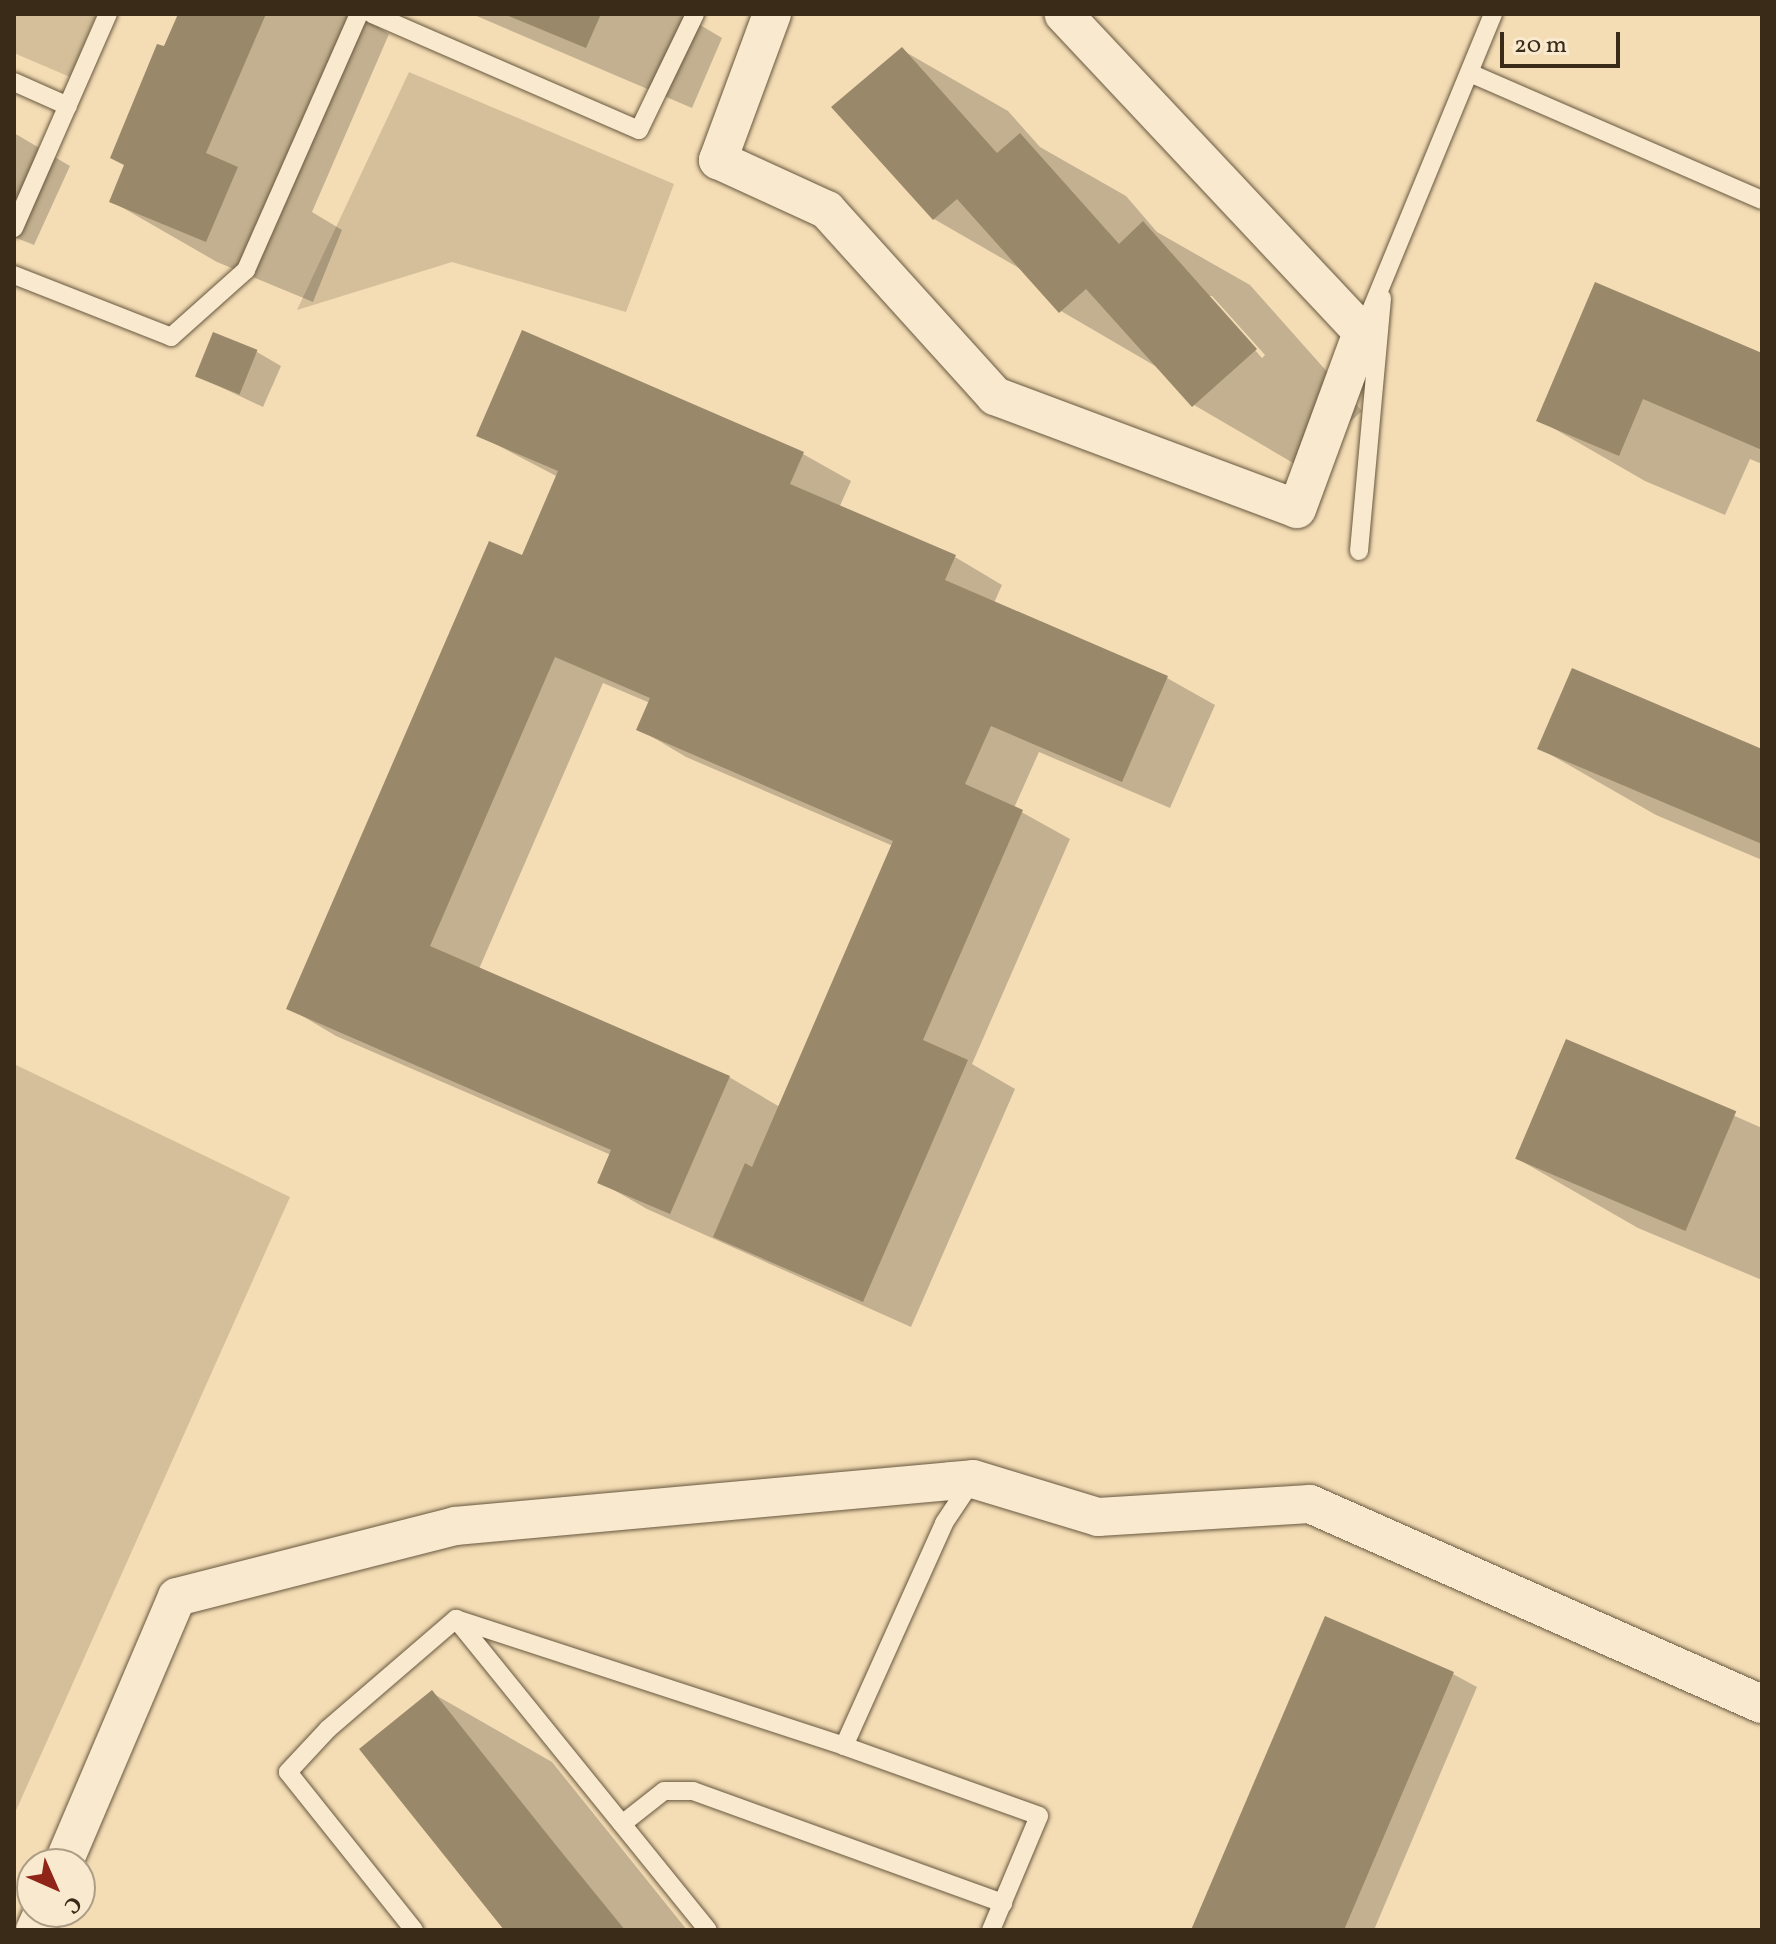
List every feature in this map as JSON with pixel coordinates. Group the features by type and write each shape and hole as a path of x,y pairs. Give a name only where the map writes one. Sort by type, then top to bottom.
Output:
{"street":[{"path":"772,14 718,160 827,210 995,396 1297,509 1362,332 1063,14"},
{"path":"70,1848 177,1597 455,1526 973,1479 1098,1517 1310,1504 1762,1704"}],"lane":[{"path":"14,228 108,14"},
{"path":"14,275 171,337 246,270 359,14"},
{"path":"372,14 639,130 695,14"},
{"path":"1362,332 1493,14"},
{"path":"1470,73 1762,200"},
{"path":"14,82 68,106"},
{"path":"1359,551 1385,274"},
{"path":"844,1746 944,1523 973,1479"},
{"path":"456,1619 844,1746 1039,1816 991,1930"},
{"path":"456,1619 708,1930"},
{"path":"414,1930 288,1772 328,1729 456,1619"},
{"path":"622,1824 664,1791 693,1791 1003,1903"}],"shaded area":[{"path":"14,14 97,14 70,77 14,53"},
{"path":"409,72 674,184 626,312 452,262 297,310"},
{"path":"14,1064 290,1197 14,1815"}],"building":[{"path":"178,14 266,14 206,153 238,167 206,242 109,202 124,165 110,158 157,44 164,46"},
{"path":"504,14 601,14 586,48"},
{"path":"902,47 997,153 1020,133 1119,244 1143,221 1257,349 1192,407 1086,289 1059,313 957,199 933,220 831,107"},
{"path":"1595,282 1762,353 1762,450 1643,399 1619,456 1536,421"},
{"path":"522,330 804,452 790,484 956,555 945,580 1168,676 1122,782 991,726 965,784 1023,810 923,1040 968,1060 863,1302 713,1237 745,1163 752,1167 893,841 636,730 650,698 555,657 430,946 730,1076 670,1214 597,1183 611,1150 286,1009 489,541 522,555 558,471 476,436"},
{"path":"213,332 258,350 240,394 195,377"},
{"path":"1572,668 1762,749 1762,844 1537,749"},
{"path":"1566,1039 1736,1111 1685,1231 1515,1159"},
{"path":"1325,1616 1454,1672 1344,1930 1191,1930"},
{"path":"432,1690 625,1930 504,1930 359,1749"}]}
